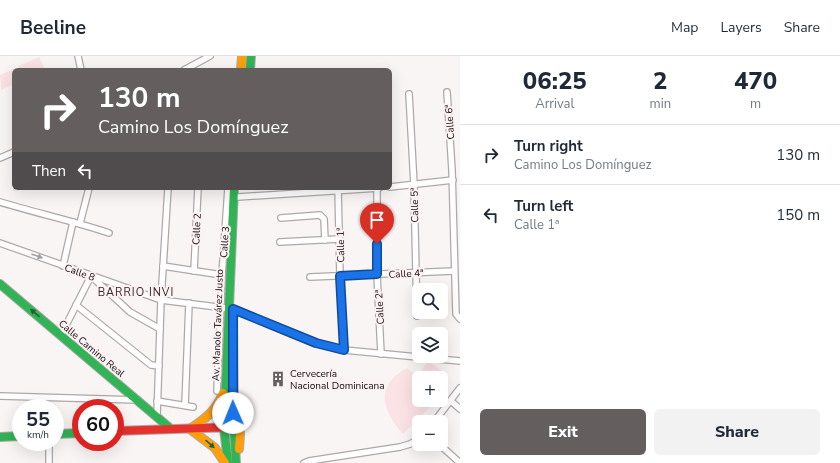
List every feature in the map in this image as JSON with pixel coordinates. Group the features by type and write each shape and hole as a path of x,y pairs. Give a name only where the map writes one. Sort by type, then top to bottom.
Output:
{"main road":[{"path":"241,68 242,56"},
{"path":"250,68 251,56"},
{"name":"Av. Manolo Tavárez Justo","path":"233,463 224,428 224,384 234,190"},
{"name":"Av. Manolo Tavárez Justo","path":"233,463 234,428 228,308 239,190"},
{"name":"Calle Camino Real","path":"0,284 171,429"},
{"path":"190,429 213,412 220,402 224,384"},
{"path":"233,399 240,434 239,450 233,463"},
{"path":"124,431 234,428"},
{"path":"190,429 209,442 218,451 225,463"},
{"path":"0,437 12,436"}],"street":[{"path":"78,56 80,68"},
{"path":"188,68 210,56"},
{"name":"Calle 6ª","path":"447,92 453,180 456,314 460,319"},
{"name":"Calle 5ª","path":"409,94 414,185 416,283"},
{"path":"0,158 12,153"},
{"path":"392,187 453,180"},
{"path":"80,224 88,190"},
{"path":"157,416 161,300 168,190"},
{"name":"Calle 2","path":"194,271 198,190"},
{"name":"Calle 3","path":"217,392 228,308 222,276 228,190"},
{"path":"238,197 305,191 338,190"},
{"name":"Calle 1ª","path":"338,190 340,276 344,350"},
{"name":"Calle 2ª","path":"377,190 377,274 381,354"},
{"path":"0,202 109,233"},
{"path":"281,218 322,216 325,240"},
{"path":"63,266 73,222"},
{"path":"280,242 340,239"},
{"name":"Calle 8","path":"0,243 161,300 228,308 316,343 344,350 460,362"},
{"path":"163,266 222,276"},
{"name":"Calle 4ª","path":"310,277 454,271"},
{"path":"60,335 91,276 130,312 160,329"},
{"path":"185,405 190,303"},
{"path":"76,305 151,365 159,366"},
{"path":"440,415 460,388"},
{"path":"0,396 138,400"},
{"path":"157,401 193,407"},
{"path":"451,401 460,409"},
{"path":"304,463 400,447 412,443"},
{"path":"48,463 49,451"},
{"path":"447,451 460,463"}],"shaded area":[{"path":"39,57 44,68 19,68 18,66"},
{"path":"12,70 12,85 1,90 0,75"},
{"path":"427,363 431,363 442,371 421,371"},
{"path":"407,368 412,372 412,407 430,407 422,415 412,415 412,425 403,434 390,416 386,407 385,399 386,390 396,375"}],"traffic: fast":[{"path":"250,68 251,56"},
{"path":"228,463 224,428 234,190"},
{"path":"0,284 171,429"},
{"path":"233,316 234,427 236,463"},
{"path":"64,434 72,433"},
{"path":"0,437 12,436"}],"traffic: slow":[{"path":"241,68 242,56"},
{"path":"223,393 210,414 190,429 215,448 225,463"},
{"path":"238,415 240,434 239,449"}],"traffic: jam":[{"path":"124,431 234,427"}],"place":[{"name":"Cervecería Nacional Dominicana","path":"278,379"}],"district":[{"name":"BARRIO INVI","path":"136,292"}],"route":[{"path":"233,413 233,309 316,343 344,350 340,276 377,274 377,244"}]}
